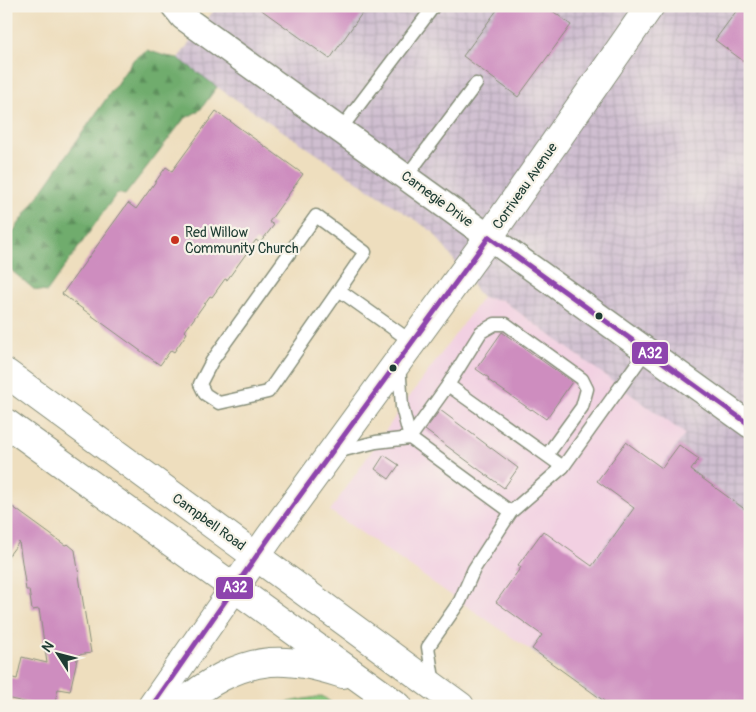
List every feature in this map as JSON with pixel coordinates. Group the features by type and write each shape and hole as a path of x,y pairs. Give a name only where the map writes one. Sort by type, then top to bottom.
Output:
{"street":[{"name":"Carnegie Drive","path":"174,6 183,17 750,425"},
{"name":"Corriveau Avenue","path":"152,706 256,557 489,237 650,6"},
{"name":"Campbell Road","path":"6,373 460,706"},
{"path":"6,423 391,701"},
{"path":"180,706 191,696 221,677 250,666 271,662 310,665 350,676 391,701"}],"lane":[{"path":"340,130 434,6"},
{"path":"406,177 476,84"},
{"path":"316,216 365,252 339,290 268,392 219,403 205,394 200,384 212,361 316,216"},
{"path":"339,290 406,352 402,407 410,438 511,512"},
{"path":"333,452 376,442 410,438 448,385 481,332 494,324 506,324 582,379 587,389 582,408 547,455"},
{"path":"435,687 428,647 460,601 474,568 511,512 564,467 646,351"},
{"path":"448,385 564,467"}],"shaded area":[{"path":"217,6 750,6 750,706 607,706 530,650 685,434 502,300 482,298 433,232 217,87 178,58"},
{"path":"482,298 502,300 686,434 530,650 330,511 402,407"}],"green space":[{"path":"147,50 178,58 217,87 200,110 184,119 125,195 117,193 47,292 35,290 6,266 6,242 134,59"},
{"path":"322,696 336,706 266,706"}],"building":[{"path":"256,6 367,6 330,59"},
{"path":"500,6 546,6 571,25 518,97 463,56"},
{"path":"740,6 750,6 750,66 715,40"},
{"name":"Red Willow Community Church","path":"216,111 303,174 269,222 274,225 260,243 256,240 227,280 225,279 212,297 210,296 185,331 187,333 174,352 171,350 160,365 62,294 128,203 136,209 166,167 172,171"},
{"path":"502,332 572,382 546,419 488,380 489,378 476,369"},
{"path":"440,410 518,468 504,488 425,430"},
{"path":"626,442 662,468 679,445 699,459 691,470 750,513 750,706 611,706 532,649 542,635 496,602 521,567 518,565 543,531 592,566 634,508 597,481"},
{"path":"384,455 399,465 389,479 375,469"},
{"path":"6,502 65,545 68,544 75,550 91,653 78,655 70,691 58,689 54,706 42,706 6,698 9,677 17,679 22,657 47,663 39,609 32,610 29,590 26,590 19,542 6,559"}],"transit line":[{"name":"A32","path":"489,237 750,425"},
{"name":"A32","path":"152,706 269,538 489,237"}],"place":[{"name":"Red Willow Community Church","path":"175,240"}]}
